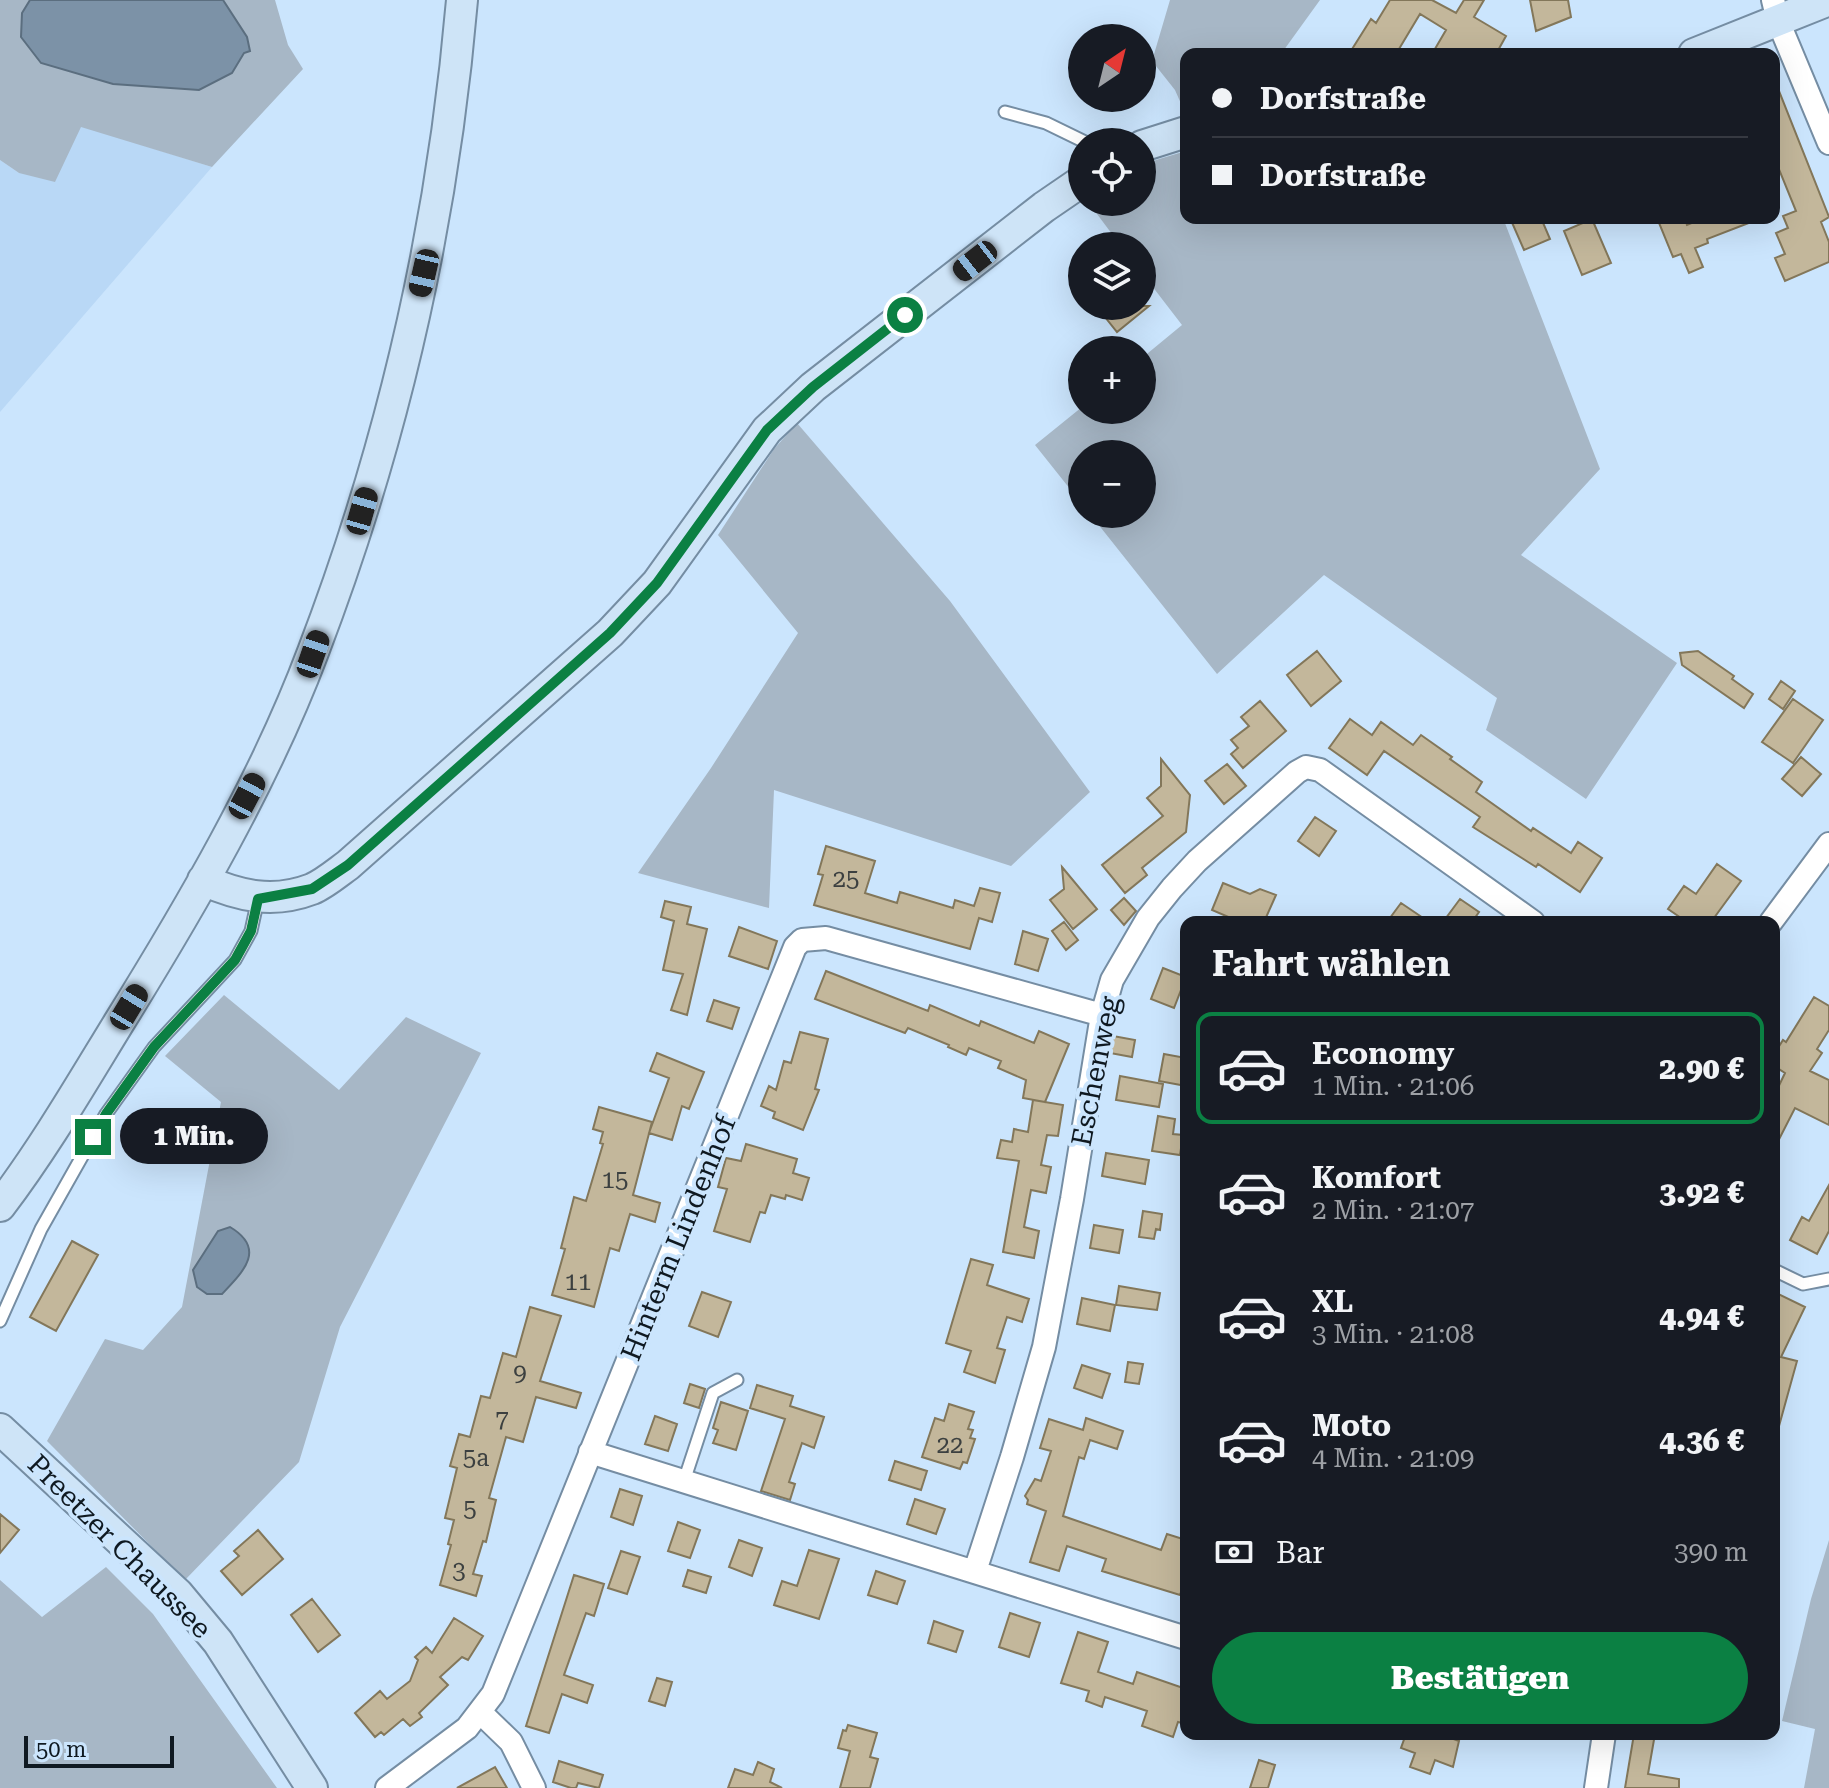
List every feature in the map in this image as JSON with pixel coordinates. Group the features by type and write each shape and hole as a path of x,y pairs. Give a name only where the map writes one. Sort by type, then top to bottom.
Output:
{"street":[{"path":"0,1206 30,1167 77,1092 203,880 262,768 313,654 362,511 398,385 424,273 455,85 462,0"},
{"path":"1705,48 1775,10 1829,0"},
{"path":"1775,10 1829,143"},
{"path":"1156,142 1180,134"},
{"path":"203,880 258,899 312,889 348,865 610,633 657,583 767,430 813,387 1068,191"},
{"name":"Eschenweg","path":"975,1571 1044,1347 1102,1015 1112,980 1148,918 1172,888 1208,851 1306,767 1320,770 1525,916"},
{"path":"1775,916 1829,844"},
{"name":"Hinterm Lindenhof","path":"387,1788 467,1728 493,1694 795,947 802,940 826,938 1102,1015"},
{"name":"Preetzer Chaussee","path":"0,1429 178,1594 218,1642 312,1788"},
{"path":"590,1452 1180,1636"},
{"path":"481,1713 511,1742 534,1788"},
{"path":"1596,1788 1603,1740"}],"lane":[{"path":"1005,112 1046,123 1068,134"},
{"path":"0,1321 41,1229 106,1114 154,1047 235,960 251,931 258,899"},
{"path":"1780,1273 1803,1284 1829,1279"},
{"path":"684,1481 713,1393 737,1380"}],"shaded area":[{"path":"0,0 30,0 22,13 232,73 244,52 250,51 247,37 223,0 275,0 288,45 303,69 212,167 81,127 55,182 19,173 0,160"},
{"path":"30,0 223,0 247,37 250,51 244,53 232,73 199,90 113,84 41,63 21,37 22,13"},
{"path":"1170,0 1320,0 1285,48 1180,48 1180,101 1156,66 1156,47"},
{"path":"81,126 212,167 0,412 0,160 19,173"},
{"path":"1180,153 1180,224 1505,224 1600,469 1521,555 1677,663 1586,799 1486,730 1497,698 1324,575 1217,674 1101,528 1156,528 1156,440 1068,440 1068,486 1035,445 1068,418 1068,424 1156,424 1156,346 1182,325 1156,291 1156,232 1110,232 1098,216 1156,216 1156,160"},
{"path":"797,423 950,601 1090,792 1011,866 774,790 769,908 638,873 711,768 798,633 718,535 774,449"},
{"path":"224,995 339,1090 406,1017 481,1053 340,1327 299,1462 185,1580 47,1441 105,1339 143,1350 182,1307 221,1102 165,1056"},
{"path":"230,1227 247,1244 248,1260 222,1294 207,1294 197,1287 193,1270 218,1231"},
{"path":"1829,1540 1829,1788 1804,1788 1815,1729 1782,1721 1811,1599"},
{"path":"106,1567 153,1614 277,1788 0,1788 0,1580 42,1617"}],"building":[{"path":"1390,0 1432,0 1456,13 1464,0 1484,0 1474,17 1506,36 1499,48 1436,48 1446,30 1420,14 1400,48 1353,48 1371,19 1376,23"},
{"path":"1530,0 1568,0 1571,17 1536,31"},
{"path":"1780,94 1829,217 1821,222 1829,242 1829,262 1785,281 1775,258 1785,254 1776,233 1788,228 1783,216 1796,211 1780,172"},
{"path":"1513,224 1544,224 1550,239 1524,250"},
{"path":"1580,224 1594,224 1611,263 1582,275 1564,231"},
{"path":"1659,224 1746,224 1707,239 1708,243 1695,248 1703,267 1689,273 1681,254 1673,257"},
{"path":"1107,320 1132,320 1117,332"},
{"path":"1317,651 1341,681 1311,706 1287,675"},
{"path":"1698,651 1734,676 1732,679 1753,694 1744,708 1682,665 1680,653"},
{"path":"1781,681 1795,691 1783,709 1769,699"},
{"path":"1793,699 1823,720 1793,763 1762,742"},
{"path":"1260,701 1286,731 1243,768 1231,754 1238,748 1231,740 1249,726 1241,717"},
{"path":"1350,719 1372,735 1381,722 1413,745 1421,735 1482,782 1476,792 1531,831 1533,828 1571,853 1578,842 1602,858 1580,892 1473,827 1480,817 1384,751 1367,775 1329,748"},
{"path":"1801,757 1821,774 1802,796 1782,779"},
{"path":"1161,759 1190,795 1186,832 1142,868 1147,875 1125,893 1102,865 1163,816 1147,798 1161,786"},
{"path":"1227,764 1246,786 1224,804 1205,781"},
{"path":"1315,817 1336,831 1319,856 1298,841"},
{"path":"826,846 875,861 865,893 897,903 900,892 953,908 955,900 974,906 980,888 1000,893 992,922 979,918 970,949 814,905 823,875 818,874"},
{"path":"1717,864 1741,881 1715,916 1678,916 1668,909 1684,886 1696,894"},
{"path":"1062,867 1097,909 1073,929 1050,900 1064,889"},
{"path":"1223,883 1250,894 1260,889 1276,895 1267,916 1226,916 1212,910"},
{"path":"1124,898 1136,911 1124,925 1111,910"},
{"path":"1460,899 1479,912 1476,916 1447,916"},
{"path":"665,901 691,907 687,924 707,929 687,1015 671,1010 683,974 663,970 674,921 661,917"},
{"path":"1401,903 1420,916 1391,916"},
{"path":"1064,922 1078,940 1066,950 1052,931"},
{"path":"739,927 777,941 768,969 729,956"},
{"path":"1023,931 1048,939 1038,971 1015,964"},
{"path":"1163,968 1180,975 1180,992 1174,1008 1151,999"},
{"path":"826,971 928,1011 930,1005 979,1026 981,1021 1034,1043 1039,1031 1069,1044 1045,1102 1023,1098 1026,1080 998,1068 1001,1061 969,1048 966,1055 908,1028 905,1033 815,999"},
{"path":"1814,997 1829,1006 1829,1030 1817,1049 1822,1053 1810,1071 1829,1080 1829,1125 1795,1108 1780,1137 1780,1083 1785,1073 1780,1070 1780,1045 1783,1040 1786,1042"},
{"path":"714,1000 739,1008 732,1029 707,1021"},
{"path":"800,1032 828,1039 815,1089 819,1090 803,1130 773,1118 775,1112 761,1106 769,1086 776,1090 784,1061 791,1063"},
{"path":"1113,1036 1135,1040 1132,1057 1110,1053"},
{"path":"657,1053 704,1072 689,1109 682,1106 672,1140 649,1133 669,1078 650,1071"},
{"path":"1164,1054 1180,1057 1180,1085 1159,1081"},
{"path":"1120,1076 1163,1084 1159,1107 1116,1100"},
{"path":"1033,1100 1063,1105 1058,1136 1047,1135 1041,1165 1051,1167 1046,1193 1031,1190 1024,1227 1039,1231 1034,1258 1003,1252 1019,1161 997,1158 1001,1140 1012,1142 1014,1129 1028,1132"},
{"path":"599,1107 652,1122 633,1195 660,1203 655,1222 630,1214 619,1251 610,1248 594,1307 552,1295 565,1249 561,1248 574,1197 586,1201 603,1144 600,1143 603,1132 593,1129"},
{"path":"1158,1116 1175,1119 1173,1134 1180,1135 1180,1155 1152,1151"},
{"path":"746,1144 797,1159 793,1173 809,1178 802,1200 771,1195 765,1213 760,1212 750,1242 714,1231 727,1189 718,1187 726,1158 741,1161"},
{"path":"1106,1153 1149,1160 1145,1184 1102,1176"},
{"path":"1829,1185 1829,1231 1817,1254 1790,1240 1802,1217 1809,1221"},
{"path":"1143,1211 1162,1214 1160,1230 1156,1229 1154,1239 1139,1237"},
{"path":"1094,1225 1123,1230 1119,1253 1090,1248"},
{"path":"72,1241 98,1255 56,1331 30,1317"},
{"path":"971,1259 993,1265 987,1285 1029,1299 1022,1322 1007,1317 997,1348 1005,1350 995,1383 964,1372 971,1351 946,1343"},
{"path":"1119,1286 1160,1293 1157,1310 1116,1305"},
{"path":"702,1292 731,1302 718,1337 689,1326"},
{"path":"1780,1295 1805,1307 1781,1357 1797,1361 1780,1422"},
{"path":"1082,1298 1115,1305 1110,1331 1077,1324"},
{"path":"530,1307 561,1316 540,1381 581,1393 576,1408 536,1397 523,1442 506,1437 489,1498 496,1500 486,1542 483,1541 473,1574 482,1576 476,1596 440,1585 454,1520 445,1518 457,1468 450,1466 459,1434 470,1437 481,1396 490,1398 503,1353 516,1357"},
{"path":"1128,1362 1143,1364 1139,1384 1125,1382"},
{"path":"1082,1365 1110,1374 1102,1398 1074,1388"},
{"path":"690,1384 705,1389 699,1408 684,1403"},
{"path":"757,1385 793,1396 790,1406 824,1417 814,1448 802,1443 789,1482 795,1484 790,1500 761,1491 785,1419 750,1408"},
{"path":"721,1402 748,1411 736,1450 713,1443 718,1430 713,1428"},
{"path":"949,1404 974,1412 968,1429 973,1430 970,1438 975,1439 967,1463 963,1462 960,1469 922,1457 935,1418 944,1421"},
{"path":"655,1416 677,1424 668,1451 645,1444"},
{"path":"1086,1418 1123,1431 1117,1449 1090,1440 1084,1459 1079,1457 1063,1516 1161,1550 1167,1534 1180,1538 1180,1595 1102,1571 1106,1559 1067,1546 1059,1571 1030,1562 1046,1511 1027,1504 1025,1496 1035,1479 1041,1481 1051,1451 1040,1448 1049,1419 1083,1430"},
{"path":"895,1461 927,1471 921,1490 889,1480"},
{"path":"620,1489 642,1496 633,1525 611,1517"},
{"path":"915,1499 945,1509 936,1534 907,1524"},
{"path":"0,1514 19,1530 0,1553"},
{"path":"678,1522 700,1530 690,1558 668,1551"},
{"path":"258,1530 283,1559 242,1595 221,1571 239,1556 234,1551"},
{"path":"739,1540 762,1548 752,1576 729,1567"},
{"path":"809,1550 839,1559 819,1619 774,1605 782,1581 797,1586"},
{"path":"621,1551 640,1557 627,1594 608,1588"},
{"path":"688,1570 711,1577 706,1593 683,1586"},
{"path":"876,1571 905,1581 897,1604 868,1595"},
{"path":"574,1575 604,1584 594,1616 586,1613 564,1675 593,1685 587,1703 562,1694 549,1733 526,1726"},
{"path":"312,1599 340,1635 318,1652 291,1615"},
{"path":"1010,1613 1040,1623 1029,1657 999,1647"},
{"path":"454,1618 483,1636 468,1660 462,1657 440,1677 448,1685 419,1713 422,1717 410,1726 403,1719 384,1735 381,1732 375,1737 355,1713 380,1691 387,1699 410,1681 418,1660 415,1657 426,1647 432,1653"},
{"path":"934,1621 963,1631 956,1652 928,1643"},
{"path":"1078,1632 1108,1642 1098,1672 1133,1684 1137,1672 1180,1687 1180,1722 1173,1737 1142,1726 1147,1711 1105,1697 1102,1707 1086,1701 1089,1691 1061,1683"},
{"path":"657,1678 672,1682 665,1706 649,1701"},
{"path":"848,1725 877,1733 870,1757 878,1759 870,1788 840,1788 850,1751 838,1748 843,1730 846,1731"},
{"path":"1404,1740 1459,1741 1453,1767 1435,1760 1430,1774 1410,1767 1415,1753 1401,1748"},
{"path":"1633,1740 1654,1740 1648,1774 1679,1779 1679,1788 1625,1788"},
{"path":"1259,1760 1275,1765 1268,1788 1250,1788"},
{"path":"559,1761 603,1775 599,1788 578,1783 576,1788 571,1788 553,1782"},
{"path":"758,1762 774,1769 770,1782 782,1788 728,1788 735,1769 753,1775"},
{"path":"495,1767 507,1788 457,1788"}],"route":[{"path":"93,1137 154,1047 235,960 251,931 258,899 312,889 348,865 610,633 657,583 767,430 813,387 905,315"}]}
